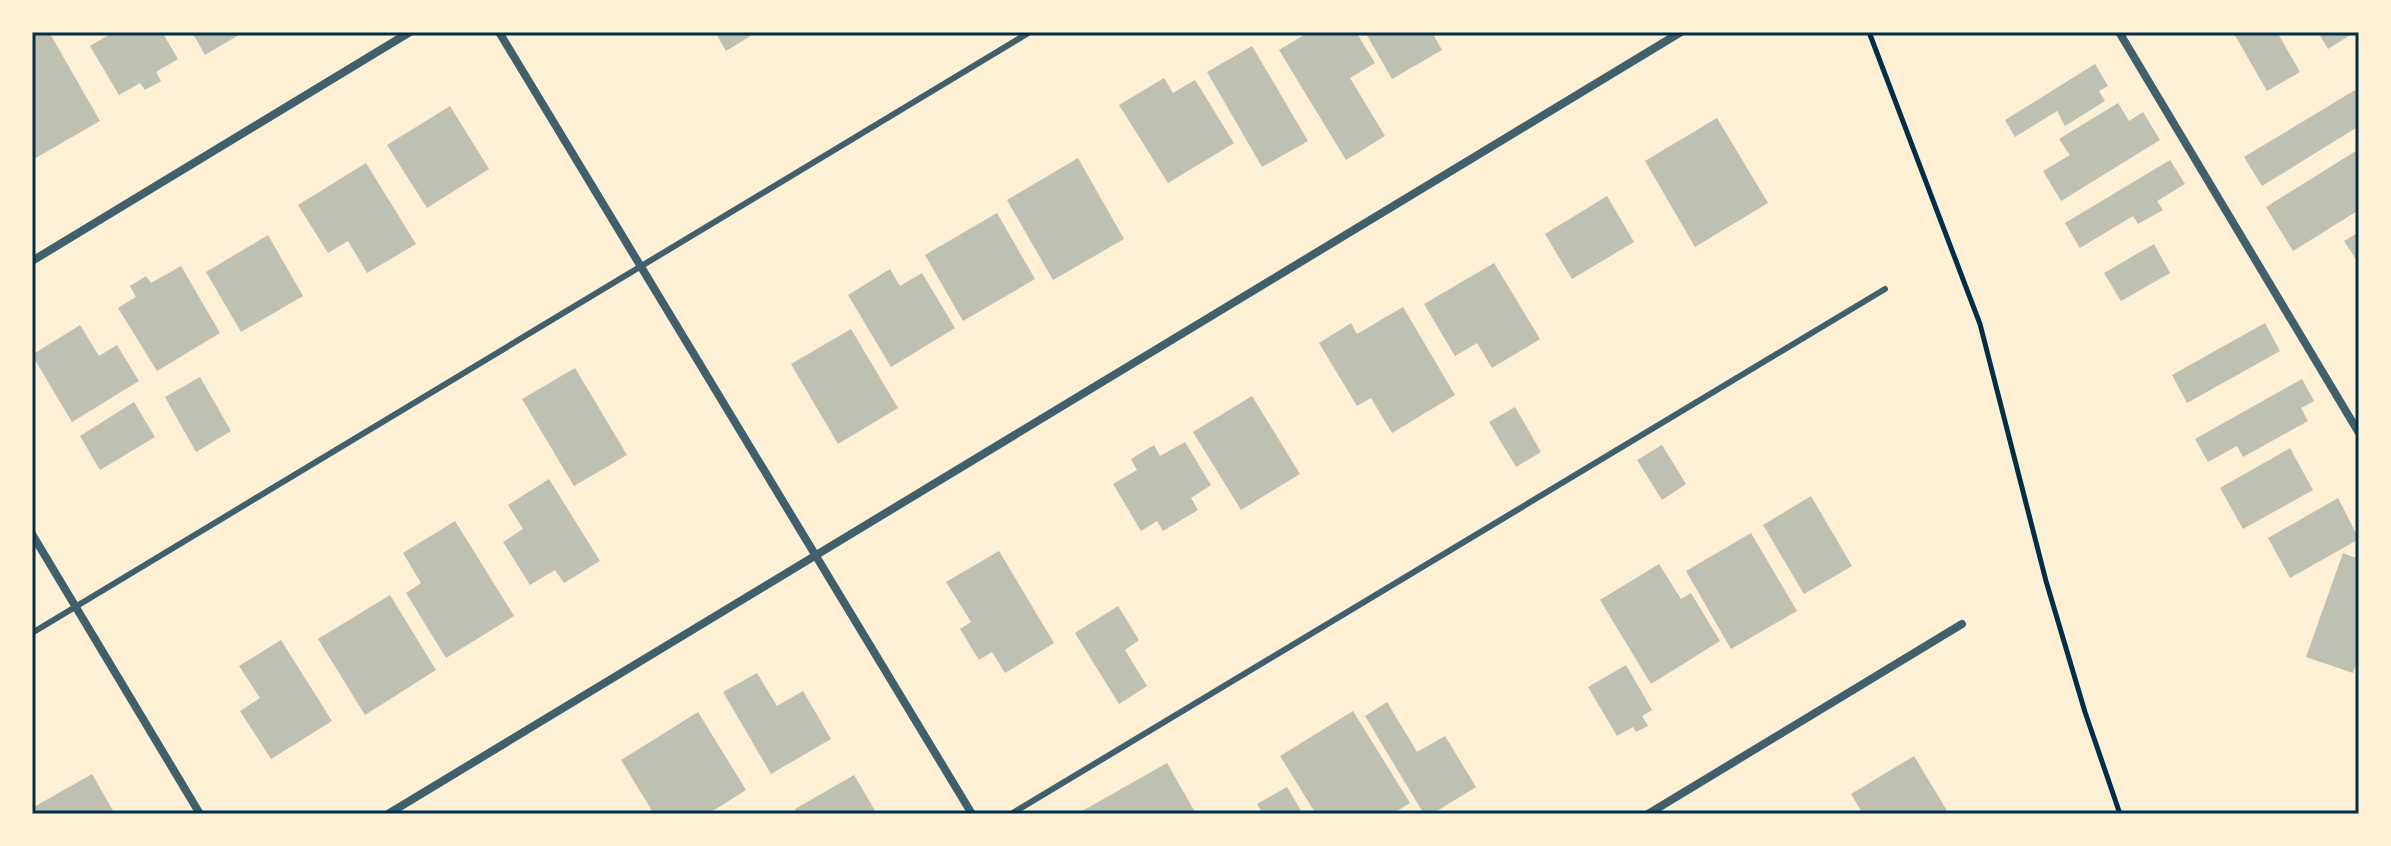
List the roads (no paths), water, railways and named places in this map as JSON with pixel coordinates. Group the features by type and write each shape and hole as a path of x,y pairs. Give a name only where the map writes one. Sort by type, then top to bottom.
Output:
{"street":[{"path":"32,261 410,32"},
{"path":"499,32 972,814"},
{"path":"388,814 1681,32"},
{"path":"2119,32 2359,433"},
{"path":"32,534 200,814"},
{"path":"1648,814 1962,624"}],"lane":[{"path":"32,633 1030,32"},
{"path":"1011,814 1885,289"}]}
